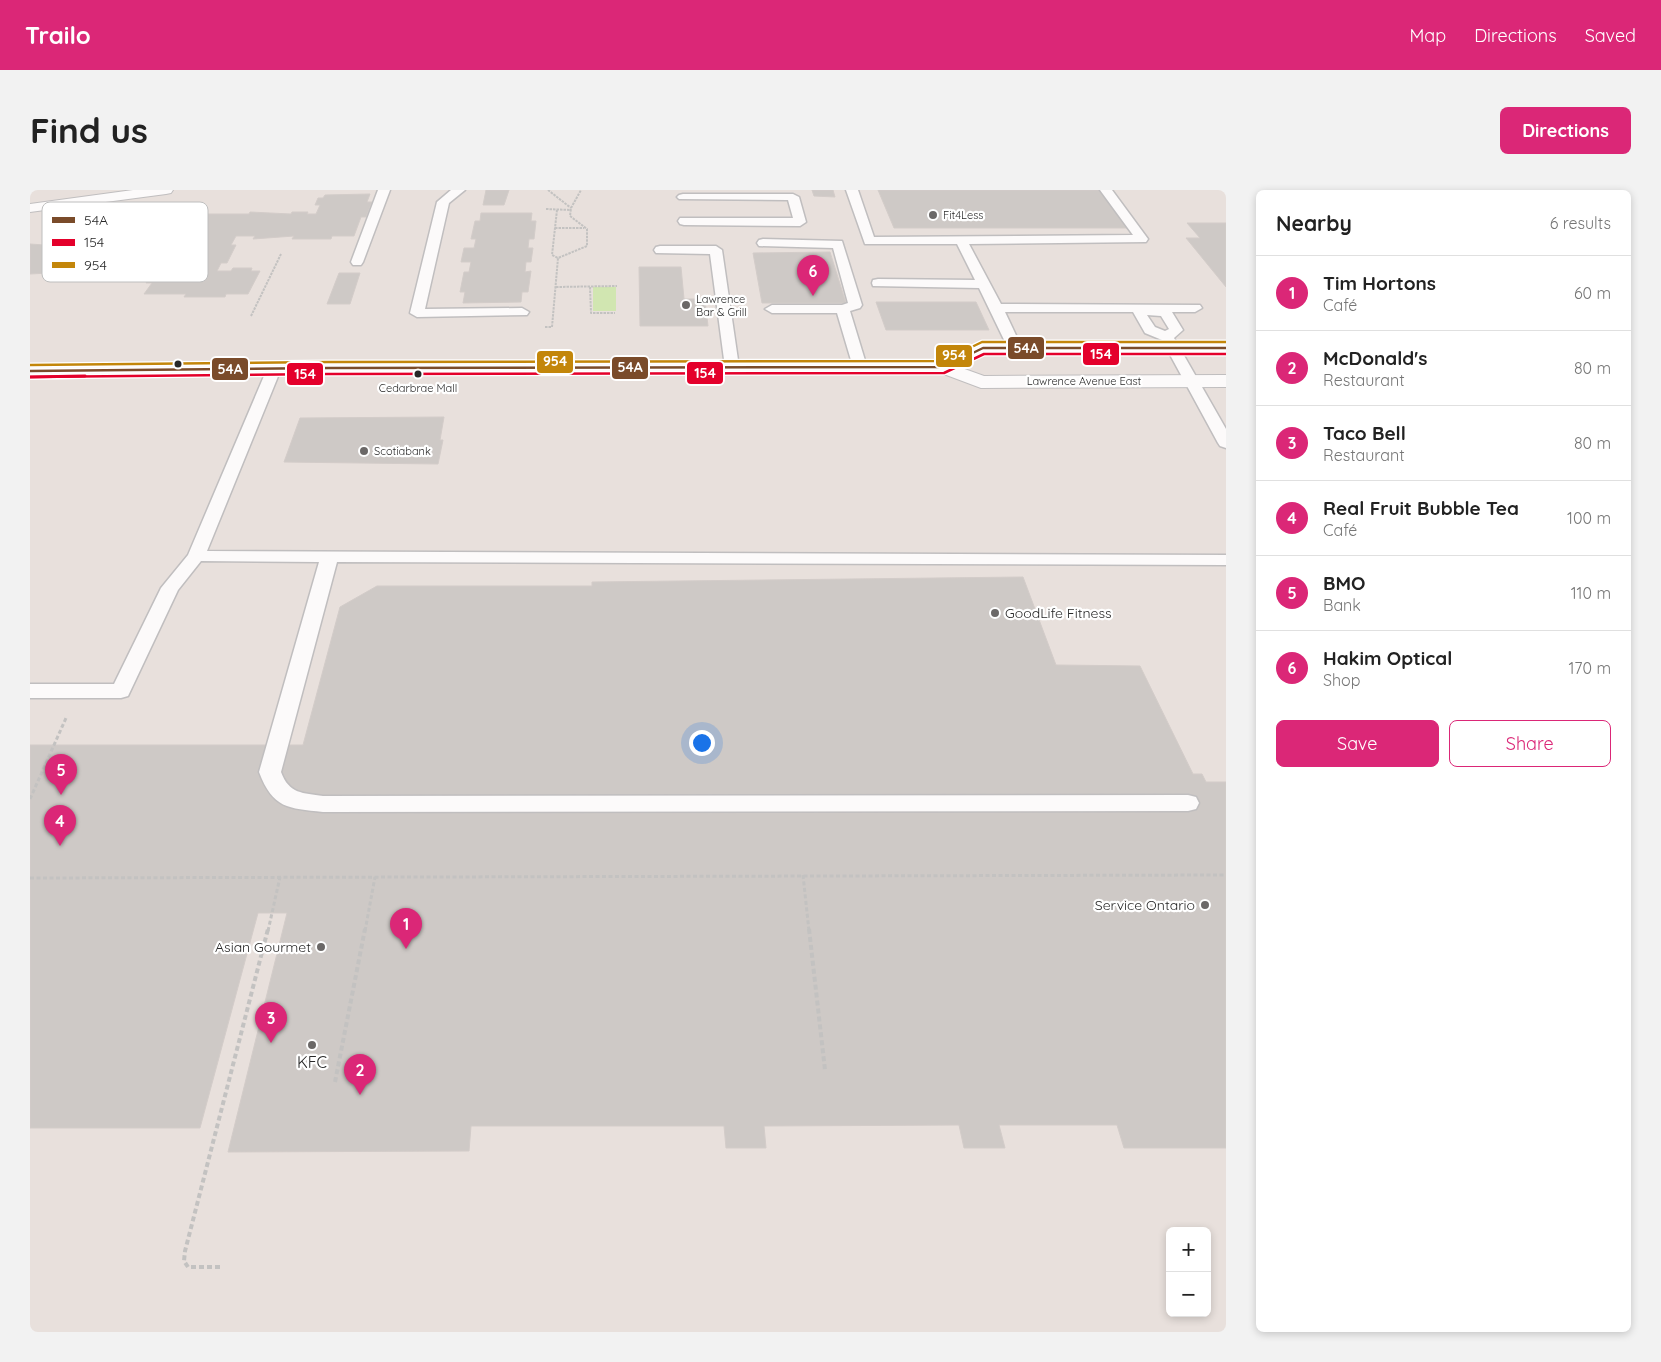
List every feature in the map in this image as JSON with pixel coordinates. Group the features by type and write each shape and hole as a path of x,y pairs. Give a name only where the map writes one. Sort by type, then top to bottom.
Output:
{"main road":[{"path":"75,202 166,190"},
{"name":"Lawrence Avenue East","path":"944,367 982,348 1170,342 1226,348"},
{"name":"Lawrence Avenue East","path":"30,371 328,368 944,367 981,382 1226,381"}],"lane":[{"path":"357,262 384,190"},
{"path":"459,190 450,194 443,202 417,313 522,312"},
{"path":"852,190 869,241 1142,239 1106,190"},
{"path":"683,197 796,194 800,222 684,221"},
{"path":"961,240 1015,348"},
{"path":"764,243 838,244 855,305 844,309 772,309"},
{"path":"660,250 716,250 732,368"},
{"path":"878,283 982,284"},
{"path":"996,308 1195,308"},
{"path":"844,309 860,368"},
{"path":"1149,309 1139,313 1150,330 1170,342 1226,443"},
{"path":"30,690 122,691 170,588 196,556 274,370"},
{"path":"196,556 1226,560"},
{"path":"329,558 280,728 270,772 275,785 291,800 324,804 1188,803"}],"path":[{"path":"548,190 571,209"},
{"path":"581,190 571,209 570,216 586,228"},
{"path":"546,210 571,209"},
{"path":"557,210 552,255 558,258 586,246 586,228"},
{"path":"555,228 586,228"},
{"path":"251,316 281,254"},
{"path":"544,327 552,327 558,258"},
{"path":"556,287 617,286"},
{"path":"590,287 592,313 615,313"},
{"path":"30,799 79,691"},
{"path":"30,878 1226,875"},
{"path":"804,876 825,1070"},
{"path":"220,1267 188,1266 184,1261 185,1251 273,912 280,877"},
{"path":"335,1082 374,877"}],"green space":[{"path":"593,287 616,287 616,311 593,311"}],"building":[{"path":"486,190 509,190 504,205 483,205"},
{"path":"812,190 833,190 835,197 814,196"},
{"path":"878,190 1099,190 1127,228 894,228"},
{"path":"370,194 367,202 372,202 366,217 361,217 354,236 332,236 331,239 292,239 294,236 253,239 255,236 236,236 231,245 236,245 227,263 221,263 217,271 231,271 233,268 252,268 251,271 260,271 248,294 226,294 225,297 184,297 186,294 144,294 152,283 147,282 208,282 208,214 249,214 250,212 291,214 292,212 308,212 307,214 316,214 320,205 315,205 318,198 323,198 325,195"},
{"path":"481,213 532,213 531,221 536,221 534,239 529,239 528,248 533,248 531,262 526,262 525,272 531,271 528,292 522,292 521,302 463,303 465,292 460,292 464,272 469,272 471,262 461,262 464,248 474,248 476,239 471,239 475,221 480,221"},
{"path":"1187,223 1226,223 1226,287 1186,238 1200,238"},
{"path":"30,244 42,245 42,273 30,274"},
{"path":"830,252 846,303 762,303 753,253"},
{"path":"639,267 681,267 684,299 705,299 708,326 640,326"},
{"path":"339,273 360,273 350,304 327,304"},
{"path":"876,302 976,302 989,330 886,330"},
{"name":"Scotiabank","path":"444,417 440,440 443,440 438,464 284,462 300,418"},
{"path":"1023,577 1056,665 1140,666 1193,774 1202,774 1206,782 1226,782 1226,1148 1124,1148 1117,1125 999,1125 1005,1148 964,1148 959,1125 764,1126 766,1148 726,1148 724,1126 471,1126 469,1151 228,1152 287,913 258,913 200,1128 30,1128 30,745 303,745 340,607 377,586 592,586 592,582"}],"transit line":[{"name":"954","path":"30,365 328,362 943,361 982,342 1226,342"},
{"name":"54A","path":"30,371 328,368 944,367 983,348 1226,348"},
{"name":"154","path":"30,377 328,374 944,373 984,354 1226,354"}],"place":[{"name":"Fit4Less","path":"933,215"},
{"name":"Hakim Optical","path":"813,296"},
{"name":"Lawrence Bar & Grill","path":"686,305"},
{"name":"Cedarbrae Mall","path":"418,374"},
{"name":"Scotiabank","path":"364,451"},
{"name":"GoodLife Fitness","path":"995,613"},
{"name":"BMO","path":"61,795"},
{"name":"Real Fruit Bubble Tea","path":"60,846"},
{"name":"Service Ontario","path":"1205,905"},
{"name":"Asian Gourmet","path":"321,947"},
{"name":"Tim Hortons","path":"406,949"},
{"name":"Taco Bell","path":"271,1043"},
{"name":"KFC","path":"312,1045"},
{"name":"McDonald's","path":"360,1095"}]}
